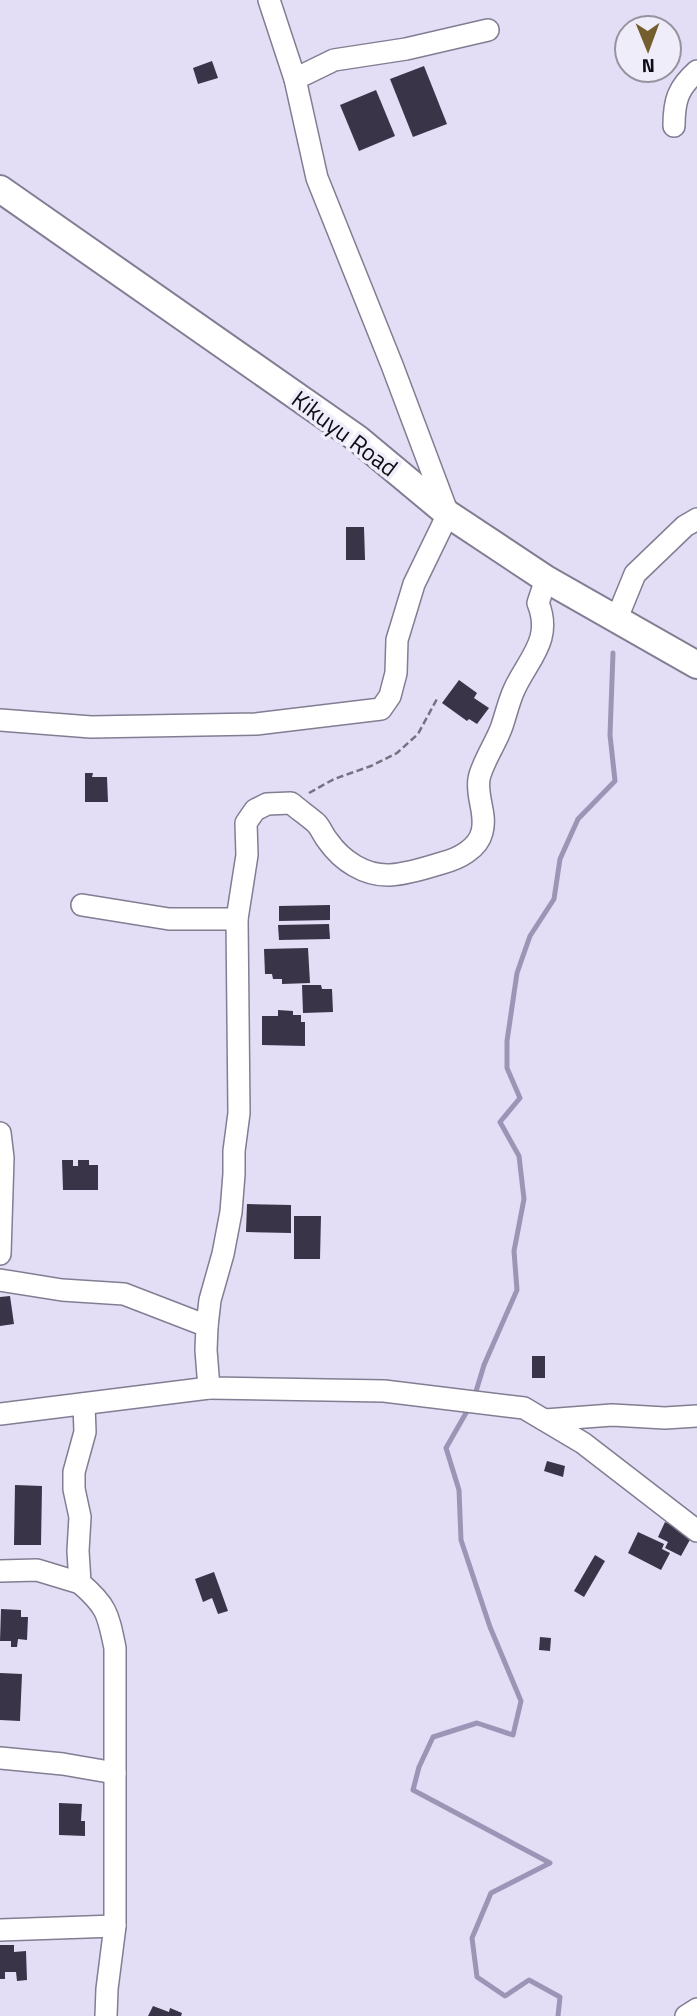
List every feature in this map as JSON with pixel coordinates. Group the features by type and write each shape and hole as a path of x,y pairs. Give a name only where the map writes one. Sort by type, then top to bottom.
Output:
{"main road":[{"name":"Kikuyu Road","path":"0,189 358,439 448,514 545,579 697,665"}],"street":[{"path":"0,720 91,727 256,724 381,709 390,696 396,673 397,640 414,584 448,514 317,178 295,79 269,0"},
{"path":"295,79 334,60 406,49 488,30"},
{"path":"674,126 674,107 681,88 697,71"},
{"path":"617,618 635,575 685,526 697,519"},
{"path":"209,1388 207,1326 210,1300 231,1212 237,1135 237,919 247,855 246,823 255,810 267,804 291,803 317,824 328,842 343,857 361,870 390,875 451,861 471,850 482,833 483,812 478,793 479,776 498,737 513,691 539,647 543,616 538,603 545,579"},
{"path":"82,905 169,919 237,919"},
{"path":"0,1133 3,1158 0,1254"},
{"path":"0,1279 62,1290 124,1294 207,1326"},
{"path":"0,1414 209,1388 384,1391 524,1408 583,1443 697,1531"},
{"path":"80,1583 80,1517 74,1489 74,1472 85,1432 84,1404"},
{"path":"545,1420 612,1415 665,1418 697,1416"},
{"path":"0,1571 37,1570 80,1583 96,1596 107,1613 115,1648 116,1926 106,2016"},
{"path":"0,1758 64,1764 115,1773"},
{"path":"0,1930 116,1926"},
{"path":"686,2016 697,2009"}],"path":[{"path":"291,803 334,779 397,753 418,734 438,697"}],"building":[{"path":"212,61 218,78 198,84 193,68"},
{"path":"424,66 447,124 413,137 390,79"},
{"path":"376,90 395,136 359,151 340,105"},
{"path":"346,527 364,527 365,560 346,560"},
{"path":"459,680 477,693 474,698 489,708 477,724 469,719 467,721 442,703"},
{"path":"85,773 93,773 92,777 107,777 108,802 85,802"},
{"path":"330,905 330,920 279,921 279,906"},
{"path":"329,924 330,939 279,940 278,925"},
{"path":"308,948 310,983 282,984 282,979 273,979 272,974 265,974 264,949"},
{"path":"302,985 321,985 322,989 332,989 333,1012 303,1013"},
{"path":"278,1010 293,1011 293,1015 301,1015 301,1022 305,1022 305,1046 262,1045 262,1016 278,1016"},
{"path":"62,1160 73,1160 73,1166 78,1166 78,1160 89,1160 89,1165 98,1165 98,1190 63,1190"},
{"path":"247,1204 291,1205 291,1233 246,1232"},
{"path":"294,1216 321,1216 320,1259 294,1259"},
{"path":"10,1296 14,1324 0,1326 0,1297"},
{"path":"532,1356 545,1356 545,1378 532,1378"},
{"path":"547,1461 565,1466 563,1477 544,1471"},
{"path":"15,1485 42,1486 41,1545 14,1545"},
{"path":"665,1522 692,1536 681,1556 665,1548 668,1542 658,1537"},
{"path":"638,1532 664,1544 662,1549 670,1553 661,1570 628,1553"},
{"path":"595,1555 605,1561 584,1597 574,1591"},
{"path":"214,1572 228,1611 218,1614 212,1598 203,1602 195,1579"},
{"path":"1,1609 21,1610 21,1617 28,1617 27,1640 18,1639 17,1647 11,1647 11,1641 0,1641"},
{"path":"540,1637 551,1638 550,1651 539,1650"},
{"path":"0,1673 22,1674 20,1721 0,1720"},
{"path":"59,1803 82,1804 81,1821 85,1821 85,1836 59,1835"},
{"path":"0,1945 14,1945 14,1952 26,1951 27,1980 17,1981 16,1972 5,1972 5,1979 0,1979"},
{"path":"153,2006 182,2013 181,2016 148,2016"}],"waterway":[{"path":"474,1398 484,1365 517,1290 514,1251 524,1199 519,1156 500,1122 520,1098 507,1068 507,1041 517,973 530,936 554,899 560,859 578,819 615,781 610,735 613,653"},
{"path":"470,1406 446,1448 459,1490 461,1540 490,1627 521,1701 513,1735 477,1723 433,1737 419,1767 413,1790 550,1863 491,1893 472,1938 477,1977 505,1996 529,1980 560,1997 558,2016"}]}
